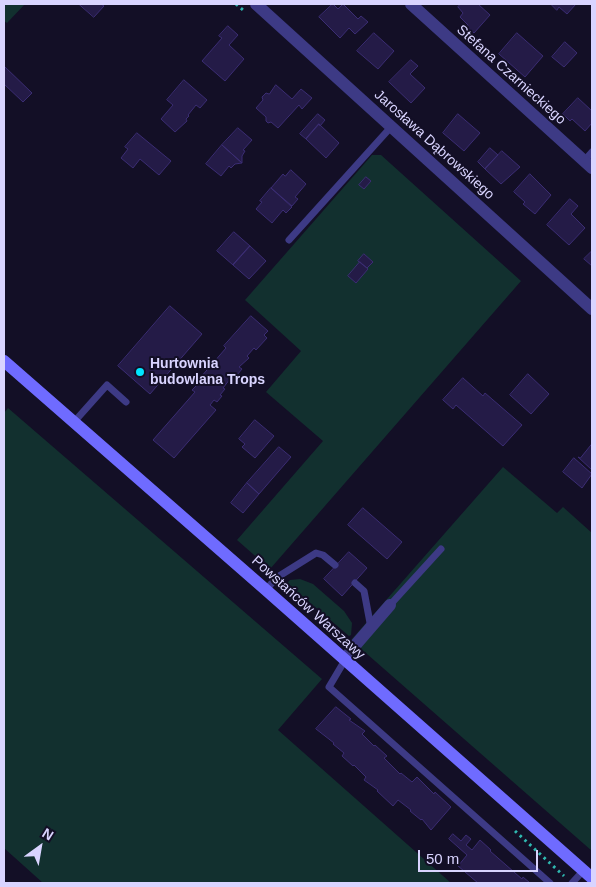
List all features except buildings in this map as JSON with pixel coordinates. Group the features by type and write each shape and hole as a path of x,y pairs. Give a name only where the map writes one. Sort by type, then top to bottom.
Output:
{"main road":[{"name":"Powstańców Warszawy","path":"4,361 588,874"}],"street":[{"name":"Jarosława Dąbrowskiego","path":"256,4 592,309"},
{"name":"Stefana Czarnieckiego","path":"410,4 590,160"},
{"path":"345,660 390,605"}],"lane":[{"path":"289,240 391,127"},
{"path":"74,422 107,385 126,402"},
{"path":"390,605 441,549"},
{"path":"266,590 276,578 316,553 323,555 335,565"},
{"path":"355,583 364,591 372,628"},
{"path":"345,660 329,687 550,883"},
{"path":"572,883 588,874"}],"green space":[{"path":"4,4 25,4 7,23 4,21"},
{"path":"372,155 381,155 521,281 270,569 237,540 323,441 266,392 301,351 245,300"},
{"path":"8,408 322,679 278,730 451,883 43,883 4,848 4,413"},
{"path":"503,467 557,513 563,507 592,533 592,851 351,640"},
{"path":"300,579 313,584 344,611 352,623 351,635 349,636 287,583 290,580"}],"place":[{"name":"Hurtownia budowlana Trops","path":"140,372"}]}
